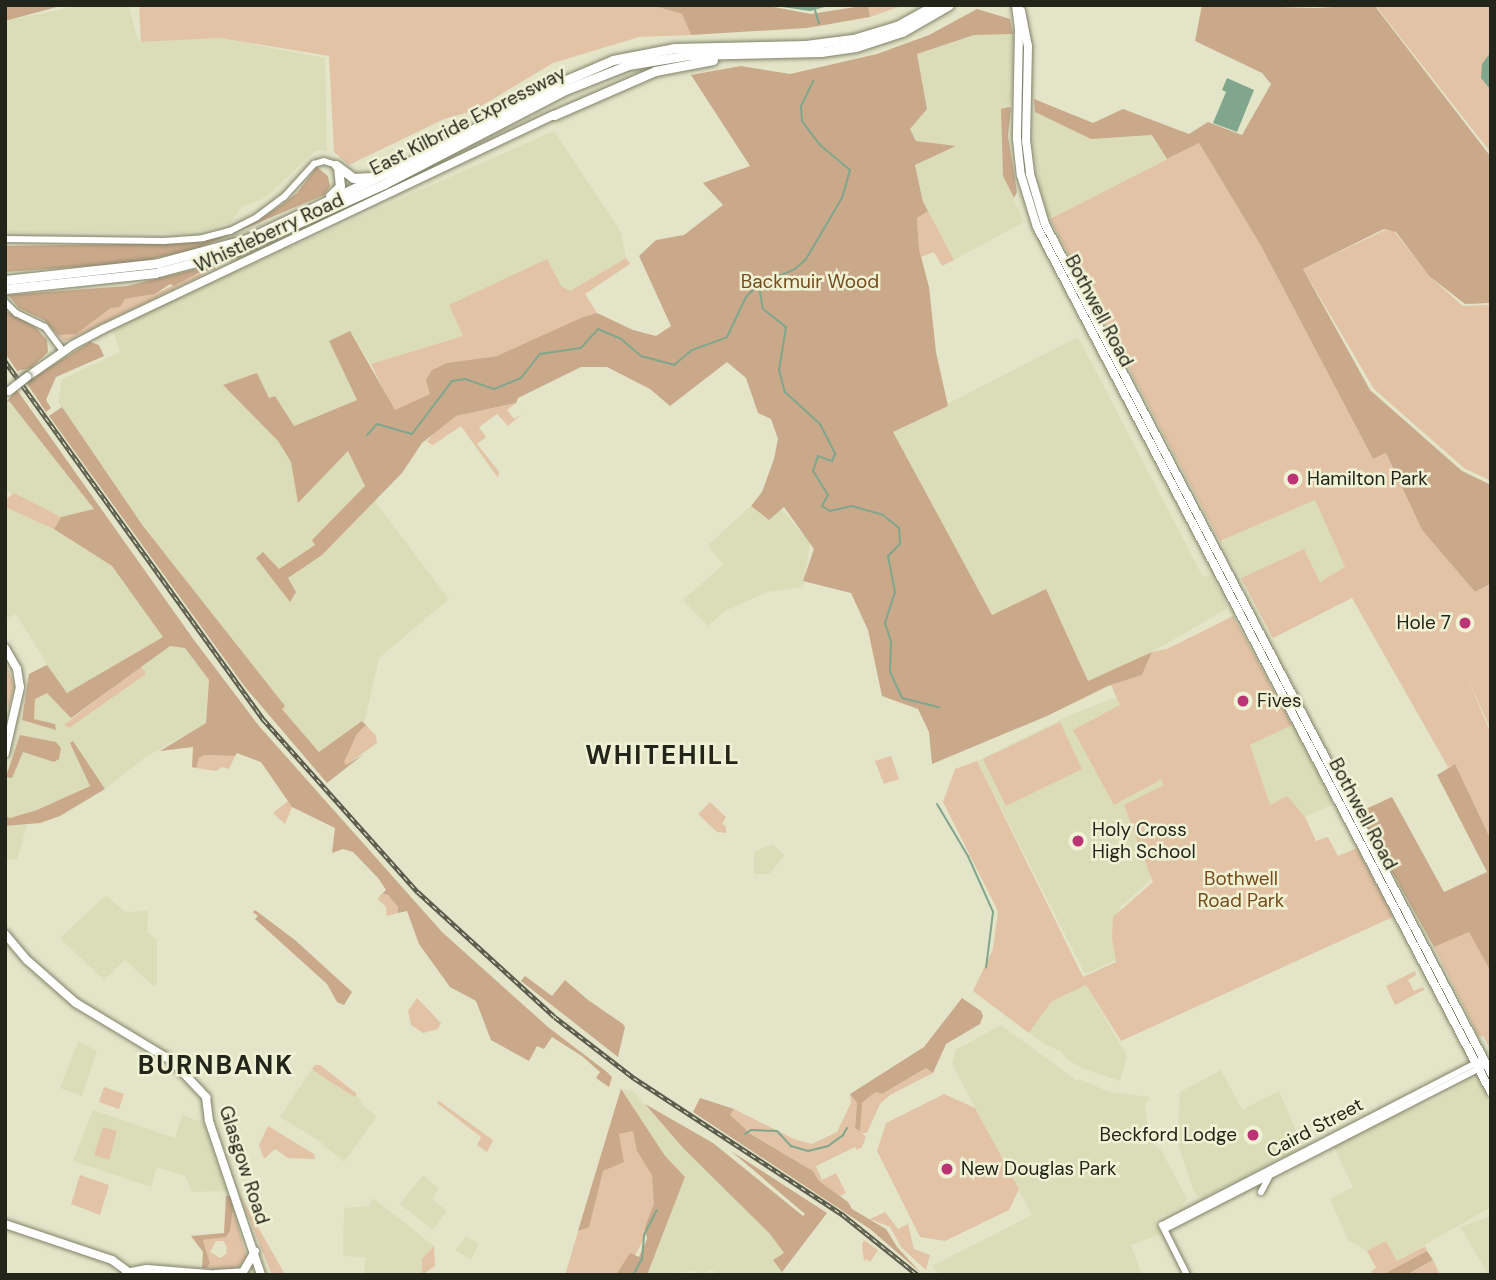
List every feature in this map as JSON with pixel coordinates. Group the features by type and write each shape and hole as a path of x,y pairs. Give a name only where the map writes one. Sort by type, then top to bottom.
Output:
{"highway":[{"name":"East Kilbride Expressway","path":"5,280 118,270 174,260 247,239 379,177 564,81 613,60 675,48 806,45 853,39 897,26 935,5"},
{"name":"East Kilbride Expressway","path":"5,289 145,275 222,256 310,220 599,75 640,62 671,57 828,52 874,43 914,27 949,5"},
{"path":"554,115 655,71 702,61 764,54"},
{"path":"337,167 353,178 379,177"},
{"path":"322,205 340,186 337,167"}],"main road":[{"name":"Bothwell Road","path":"1017,5 1027,30 1026,140 1030,174 1045,224 1240,606 1483,1066 1491,1092"},
{"name":"Whistleberry Road","path":"7,392 63,351 176,294 554,115"},
{"path":"5,649 17,669 20,687 5,753"},
{"name":"Glasgow Road","path":"5,934 27,960 76,1003 172,1061 206,1097 209,1121 261,1275"},
{"path":"5,1224 112,1260 130,1274 138,1269 218,1275 243,1272 255,1251"},
{"name":"Glasgow Road","path":"255,1251 268,1275"},
{"path":"143,1275 156,1275"}],"street":[{"path":"5,239 174,241 203,238 230,230 257,217 288,194 314,164 324,161 337,167"},
{"path":"5,302 16,313 45,327 63,351"},
{"name":"Caird Street","path":"1163,1227 1483,1066"},
{"name":"Caird Street","path":"1163,1227 1483,1066"},
{"path":"1261,1192 1270,1175"},
{"path":"1163,1227 1187,1275"}],"shaded area":[{"path":"82,5 129,5 137,38 142,42 220,38 325,58 327,151 316,150 265,198 242,207 231,222 209,229 183,233 5,232 5,21"},
{"path":"769,5 832,5 810,11"},
{"path":"1013,34 1011,98 1008,107 1001,109 1003,175 1024,222 954,260 923,202 915,165 954,147 916,141 909,128 927,109 917,54 974,35"},
{"path":"1491,52 1491,90 1481,78 1482,64"},
{"path":"1227,78 1254,90 1237,132 1213,123 1226,92 1222,90"},
{"path":"1035,112 1128,137 1152,135 1167,159 1050,219 1040,186 1033,143"},
{"path":"554,131 621,232 626,258 570,291 561,286 449,306 464,336 371,364 350,331 330,341 357,400 293,426 275,396 270,398 223,385 278,441 291,462 298,502 348,450 376,503 449,599 379,658 365,720 320,752 282,709 284,706 143,526 102,467 58,402 62,379 120,352 113,330 153,308"},
{"path":"1078,337 1203,577 1211,575 1228,608 1152,652 1088,681 1046,589 992,615 892,432"},
{"path":"8,400 95,510 61,517 5,490 5,403"},
{"path":"1315,500 1345,567 1320,582 1304,549 1241,578 1220,541"},
{"path":"7,506 54,529 112,566 170,646 185,648 209,680 206,723 144,758 105,789 99,781 37,810 10,818 5,816 5,780 26,706 29,674 47,664 16,614 5,619"},
{"path":"751,506 769,520 781,509 810,542 803,587 767,592 725,611 708,626 683,600 723,565 708,545"},
{"name":"Holy Cross High School","path":"1116,697 1164,785 1155,876 1120,907 1116,921 1118,959 1085,974 977,761 1066,717"},
{"path":"1292,725 1331,799 1331,805 1305,817 1287,797 1270,806 1250,745"},
{"path":"27,825 17,860 7,859 5,884 5,826"},
{"path":"772,844 785,855 769,874 754,874 754,852"},
{"path":"106,895 125,912 148,911 147,932 157,940 157,984 153,986 125,960 104,980 60,938"},
{"path":"1086,985 1127,1056 1120,1081 1081,1068 1067,1059 1061,1051 1029,1033 1051,1002"},
{"path":"1001,1025 1077,1081 1079,1079 1109,1092 1150,1097 1145,1106 1149,1140 1161,1150 1187,1199 1182,1206 1155,1219 1161,1234 1131,1245 1142,1275 941,1275 932,1266 1032,1215 952,1064 956,1050"},
{"path":"78,1041 97,1051 82,1096 60,1088"},
{"path":"312,1069 360,1099 362,1105 377,1116 344,1162 318,1140 280,1117"},
{"path":"1221,1070 1242,1110 1279,1091 1303,1147 1200,1199 1194,1192 1177,1142 1180,1092"},
{"path":"1471,1078 1478,1081 1491,1105 1491,1207 1397,1261 1386,1241 1367,1251 1348,1240 1330,1199 1353,1187 1334,1147 1381,1122 1440,1098"},
{"path":"621,1089 633,1091 684,1149 770,1234 785,1253 774,1260 782,1272 780,1275 718,1275 712,1270 699,1275 695,1275 697,1271 647,1275 685,1177 665,1156"},
{"path":"93,1110 175,1138 182,1115 202,1122 227,1191 192,1192 185,1176 157,1167 151,1187 73,1161"},
{"path":"423,1175 439,1189 432,1199 447,1211 433,1230 400,1204"},
{"path":"373,1198 434,1246 422,1259 422,1275 364,1275 365,1257 343,1256 344,1208 369,1206"},
{"path":"1491,1216 1491,1275 1483,1275 1487,1272 1460,1227"},
{"path":"466,1237 479,1244 471,1260 455,1250"}],"green space":[{"path":"5,5 64,5 5,21"},
{"path":"139,5 651,5 682,14 691,35 639,37 553,63 473,111 444,119 349,165 334,152 329,56 220,38 141,42"},
{"path":"651,5 763,5 811,14 868,5 870,17 807,28 691,35 682,14"},
{"path":"868,5 904,5 870,17"},
{"path":"1202,5 1315,8 1374,5 1491,157 1491,303 1465,304 1429,276 1396,232 1384,229 1303,269 1370,390 1462,471 1491,485 1491,584 1475,592 1422,530 1386,453 1373,459 1261,246 1199,143 1167,159 1152,135 1091,139 1035,112 1034,99 1093,123 1123,109 1189,134 1208,122 1242,135 1271,84 1262,73 1195,41"},
{"path":"1375,5 1491,5 1491,153"},
{"name":"Backmuir Wood","path":"977,9 1010,19 1013,34 974,35 917,54 927,109 910,129 916,141 956,146 915,165 923,202 928,211 917,218 919,249 929,287 936,352 948,406 893,432 992,615 1046,589 1088,681 1152,652 1142,675 1108,686 1047,716 932,764 929,732 918,709 882,696 868,630 851,593 803,581 814,549 784,507 769,520 751,506 762,492 778,439 771,419 758,413 746,378 727,362 670,406 650,389 607,367 581,367 518,398 516,403 456,416 422,443 402,473 322,555 288,578 296,592 290,602 256,558 263,552 279,569 315,545 312,540 365,486 348,451 298,503 291,462 278,441 223,385 257,373 269,398 275,396 294,426 357,400 329,341 350,331 395,410 430,394 426,380 432,370 447,363 497,356 597,313 633,330 656,336 671,326 639,256 656,240 684,235 723,205 703,183 750,166 691,75 741,66 790,74 877,54 929,35"},
{"path":"1011,108 1008,136 1017,192 1014,198 1003,176 1001,109"},
{"name":"Hamilton Park","path":"1199,143 1261,246 1373,459 1386,453 1422,530 1475,592 1491,585 1491,730 1468,679 1491,734 1491,840 1455,765 1448,767 1352,598 1273,638 1241,578 1304,549 1320,582 1345,567 1315,500 1220,541 1050,219"},
{"path":"317,167 328,176 330,186 324,195 196,249 134,263 5,272 5,246 190,243 223,236 256,222 283,204 297,193"},
{"path":"928,211 954,260 942,266 934,252 921,257 917,217"},
{"path":"1385,230 1394,231 1429,276 1463,306 1491,305 1491,481 1464,468 1374,389 1303,269"},
{"path":"626,258 630,264 585,294 597,313 497,356 447,363 433,370 430,394 394,412 371,364 463,336 449,305 547,259 561,286 570,291"},
{"path":"213,265 216,269 198,273 174,286 170,284 155,294 125,299 120,307 111,308 76,334 58,335 44,320 19,308 8,295 127,286"},
{"path":"199,273 207,273 71,339 64,341 58,335 84,327 124,299 155,294"},
{"path":"5,310 36,328 47,340 48,352 31,368 17,371 5,353"},
{"path":"90,342 99,345 104,356 56,377 46,400 51,408 46,412 26,382"},
{"path":"17,390 194,640 259,726 442,932 548,1027 607,1072 612,1077 609,1087 596,1078 600,1072 582,1056 552,1037 544,1049 537,1046 529,1061 491,1040 476,1001 450,987 419,944 407,911 398,913 398,907 388,895 382,894 386,890 379,879 353,852 343,849 332,853 335,828 292,807 261,762 237,753 235,756 204,755 199,758 196,768 192,767 193,747 160,751 206,723 209,680 185,648 170,646 71,718 47,693 35,699 34,719 55,724 56,730 22,720 29,674 47,665 67,693 163,637 112,566 54,529 61,517 94,509 9,401 5,403"},
{"path":"516,403 507,410 514,419 522,414 508,426 497,414 479,427 486,437 477,444 499,472 498,478 461,426 433,445 427,442 436,430 456,416"},
{"path":"62,407 143,526 285,706 282,709 319,752 362,721 366,725 357,734 344,762 346,765 364,754 327,783 245,687 49,416"},
{"path":"14,493 61,517 54,529 5,507 5,500"},
{"name":"Bothwell Road Park","path":"1233,616 1292,725 1250,745 1270,805 1287,796 1305,817 1316,841 1328,837 1338,856 1357,848 1393,917 1121,1041 1086,985 1051,1002 1029,1033 973,991 993,949 998,911 943,802 955,769 977,761 1083,977 1116,962 1112,938 1113,917 1153,882 1124,805 1164,785 1159,777 1160,780 1114,805 1073,730 1120,705 1111,685 1142,675 1152,652 1167,649"},
{"path":"5,661 14,685 9,708 5,700"},
{"path":"141,666 146,674 69,728 64,725"},
{"path":"1060,722 1082,769 1006,806 983,759"},
{"path":"366,725 376,736 377,743 346,765 343,761 357,734"},
{"path":"20,735 56,742 61,748 59,759 54,762 23,752 12,778 6,777"},
{"path":"73,741 105,789 60,816 40,823 5,826 5,816 10,818 37,810 90,786 70,743"},
{"path":"204,755 235,756 229,769 222,767 216,771 196,768 199,758"},
{"path":"891,756 899,779 884,784 875,761"},
{"path":"1455,764 1491,840 1491,972 1469,932 1434,947 1359,812 1392,797 1444,892 1487,872 1437,775"},
{"path":"288,801 292,807 285,824 273,813"},
{"path":"710,802 726,817 722,824 726,827 726,833 717,832 698,814"},
{"path":"381,894 388,895 398,907 398,913 387,916 386,907 378,899"},
{"path":"255,910 295,940 352,992 344,1005 337,1002 327,984 255,919 258,916 253,912"},
{"path":"1469,931 1491,972 1491,1051 1483,1036 1479,1037 1434,947"},
{"path":"1415,971 1416,975 1408,980 1414,991 1423,987 1424,990 1395,1005 1386,986"},
{"path":"525,976 552,996 565,980 623,1024 625,1027 618,1057 521,981"},
{"path":"417,998 441,1023 438,1029 423,1033 411,1025 408,1011"},
{"path":"962,998 981,1011 983,1016 980,1024 946,1044 933,1073 926,1068 882,1094 876,1092 869,1097 862,1103 860,1131 855,1128 857,1103 850,1094 924,1047"},
{"path":"315,1065 320,1065 357,1094 355,1097 312,1069"},
{"path":"926,1068 933,1073 890,1095 880,1104 867,1133 862,1133 866,1137 862,1147 857,1150 855,1147 816,1166 822,1180 836,1173 846,1193 840,1196 819,1181 813,1171 752,1134 729,1115 734,1109 794,1139 812,1144 837,1132 851,1103 850,1094 857,1103 855,1128 862,1103 869,1097 876,1092 882,1094"},
{"path":"104,1087 124,1094 119,1109 99,1102"},
{"path":"621,1089 665,1156 679,1171 625,1275 565,1275"},
{"path":"621,1089 665,1156 685,1177 647,1275 616,1275 630,1253 639,1257 647,1239 645,1227 654,1204 652,1175 637,1151 633,1131 619,1134 624,1162 603,1171 589,1227 578,1231"},
{"name":"New Douglas Park","path":"944,1094 975,1108 1019,1189 1009,1210 945,1241 920,1237 877,1151 886,1123"},
{"path":"700,1098 734,1109 730,1115 751,1134 813,1171 819,1181 848,1202 852,1209 886,1229 897,1247 921,1273 870,1229 693,1112"},
{"path":"439,1101 493,1140 487,1152 477,1145 481,1137 437,1103"},
{"path":"645,1104 713,1143 803,1216 805,1214 731,1151 827,1213 782,1272 773,1260 784,1253 770,1234 684,1149"},
{"path":"268,1126 314,1154 315,1159 288,1158 275,1149 264,1159 259,1145"},
{"path":"103,1127 117,1131 109,1160 94,1155"},
{"path":"80,1175 109,1185 100,1215 71,1204"},
{"path":"239,1193 284,1273 316,1275 272,1275"},
{"path":"226,1196 230,1196 233,1207 230,1231 226,1237 203,1240 210,1263 207,1268 202,1268 203,1252 191,1236 224,1233"},
{"path":"233,1207 247,1260 233,1271 207,1268 210,1263 203,1240 226,1237","holes":["216,1241 223,1241 227,1247 226,1254 220,1258 210,1252"]},
{"path":"885,1212 898,1229 908,1224 914,1249 930,1255 926,1270 901,1247 890,1227 870,1219"},
{"path":"864,1240 878,1250 870,1262 867,1259 864,1261"},
{"path":"1386,1241 1397,1261 1425,1246 1427,1251 1382,1275 1373,1275 1371,1271 1376,1268 1367,1251"},
{"path":"434,1246 435,1266 422,1275 422,1259"},
{"path":"1427,1251 1433,1260 1406,1275 1382,1275"},
{"path":"1433,1260 1440,1275 1406,1275"}],"waterway":[{"path":"815,10 819,23"},
{"path":"367,435 377,424 412,434 452,381 465,379 494,389 521,378 540,354 581,348 598,329 621,339 641,356 674,365 692,350 727,337 746,297 758,285 795,269 806,259 842,198 850,170 820,145 802,121 801,106 813,81"},
{"path":"759,287 763,309 786,327 779,370 785,392 820,424 835,454 832,461 818,456 813,471 828,495 822,506 830,511 852,506 883,515 899,528 900,544 888,556 895,592 885,623 891,642 890,672 902,698 939,707"},
{"path":"937,804 968,856 993,912 986,968"},
{"path":"745,1134 751,1130 777,1131 791,1146 808,1151 828,1146 843,1135 847,1128"},
{"path":"633,1275 642,1259 644,1235 657,1210"}],"railway":[{"path":"5,361 264,720 418,892 555,1017 634,1078 842,1214 918,1275"}],"place":[{"name":"Hamilton Park","path":"1293,479"},
{"name":"Hole 7","path":"1465,623"},
{"name":"Fives","path":"1243,701"},
{"name":"Holy Cross High School","path":"1078,841"},
{"name":"Beckford Lodge","path":"1253,1135"},
{"name":"New Douglas Park","path":"947,1169"}],"district":[{"name":"WHITEHILL","path":"663,756"},
{"name":"BURNBANK","path":"216,1066"}]}
